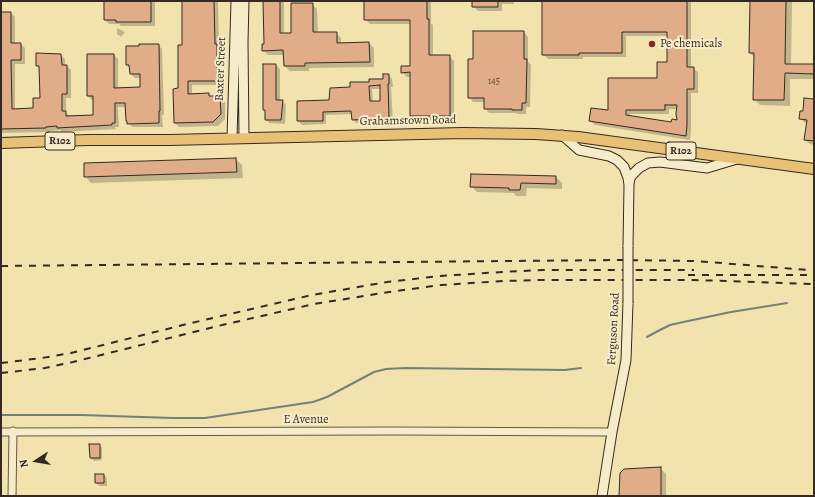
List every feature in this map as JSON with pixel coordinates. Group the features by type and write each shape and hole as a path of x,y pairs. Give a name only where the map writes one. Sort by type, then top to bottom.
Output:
{"main road":[{"name":"Baxter Street","path":"232,138 236,1"},
{"name":"Baxter Street","path":"244,1 244,138"},
{"name":"Grahamstown Road","path":"1,143 487,132 562,135 814,169"},
{"name":"Ferguson Road","path":"562,135 579,150 609,156 617,160 624,167 629,185"},
{"name":"Ferguson Road","path":"602,496 612,432 626,360 630,178 639,168 648,163 660,162 710,168 737,158"}],"street":[{"path":"12,496 13,431"},
{"name":"E Avenue","path":"1,432 612,432"}],"building":[{"path":"104,1 151,1 151,22 116,22 116,20 104,20"},
{"path":"182,1 214,1 215,44 217,44 217,81 188,81 188,94 209,93 209,96 220,96 221,114 213,122 174,123 173,89 178,88 178,45 182,45"},
{"path":"263,1 280,1 280,33 291,33 291,3 313,3 313,32 337,32 337,43 369,42 370,62 305,63 305,66 284,66 283,50 262,51 262,44 264,44"},
{"path":"364,1 427,1 427,19 429,19 429,55 450,55 450,116 410,116 410,72 401,73 401,66 410,66 410,20 364,20"},
{"path":"472,1 498,1 498,7 472,7"},
{"path":"542,1 687,1 687,67 694,67 694,89 687,89 686,136 589,121 591,108 608,110 608,78 657,78 657,62 667,62 667,32 622,32 622,53 542,55","holes":["665,105 677,105 677,120 672,119 671,122 626,115 626,110 665,110"]},
{"path":"750,1 786,1 785,64 814,64 814,74 785,73 784,100 753,100 754,53 749,53"},
{"path":"1,12 11,12 11,43 21,43 21,60 11,60 12,109 33,108 33,98 40,98 39,66 36,66 36,53 61,54 62,65 67,65 67,94 62,94 62,111 66,111 66,116 93,115 93,96 87,96 87,54 114,54 114,88 140,87 140,74 130,74 129,65 126,65 126,46 139,46 139,44 159,44 159,123 127,124 125,103 115,103 115,123 112,123 112,125 1,129"},
{"path":"473,31 524,31 524,59 527,59 526,103 522,103 522,110 484,109 484,98 468,98 468,59 473,59"},
{"path":"263,64 276,64 276,100 283,100 281,120 265,120 265,110 263,110"},
{"path":"383,74 389,74 389,118 352,120 351,111 323,112 323,121 297,121 297,101 329,100 330,88 350,87 350,82 369,82 369,79 383,79","holes":["380,85 380,101 370,101 369,86"]},
{"path":"804,98 814,99 814,141 804,140 807,120 799,119 800,111 803,111"},
{"path":"236,158 237,172 84,177 84,163"},
{"path":"471,174 556,176 556,184 521,183 520,190 509,190 509,188 470,187"},
{"path":"89,444 100,444 100,458 90,458"},
{"path":"661,467 661,496 619,496 620,473 624,469"},
{"path":"95,474 104,474 104,483 95,483"}],"waterway":[{"path":"647,337 670,325 731,312 787,303"},
{"path":"1,415 205,418 313,402 327,397 374,372 386,369 565,370 581,368"}],"railway":[{"path":"1,266 620,260 696,261 808,270"},
{"path":"1,363 71,353 312,295 387,282 440,276 543,270 694,270"},
{"path":"688,275 814,275"},
{"path":"1,373 45,368 73,362 314,304 441,285 542,280 694,280 814,284"}],"place":[{"name":"Pe chemicals","path":"652,44"}]}
